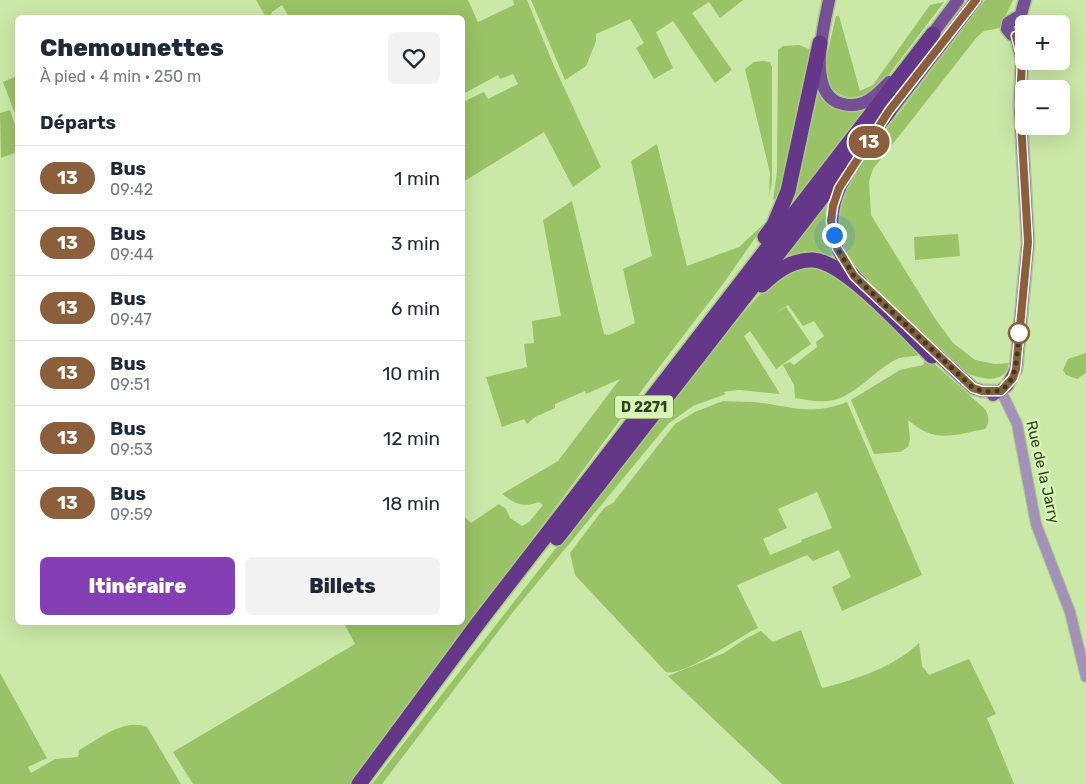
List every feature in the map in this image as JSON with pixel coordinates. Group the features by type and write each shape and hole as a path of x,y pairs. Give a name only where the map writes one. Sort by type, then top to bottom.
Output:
{"highway":[{"name":"D 2271","path":"359,784 479,622 933,34"},
{"path":"702,332 774,225 788,191 820,43"},
{"name":"D 2271","path":"364,784 889,111"},
{"path":"721,327 773,274 792,263 812,260 829,264 849,277 932,356"}],"main road":[{"path":"829,0 820,43 821,75 824,88 829,96 839,104 856,105 866,103 880,91 933,34"},
{"name":"D 2271","path":"933,34 958,0"},
{"name":"D 2271","path":"889,111 976,0"},
{"path":"1024,15 1025,0"},
{"path":"1015,20 1011,19 1007,26 1009,32 1015,34"},
{"path":"932,356 971,392 992,396 1001,391 1013,378 1016,369 1028,242 1020,105 1022,70"},
{"path":"889,111 839,188 833,206 831,221 837,248 854,276 973,388 982,391 1001,391"}],"street":[{"name":"Rue de la Jarry","path":"1001,391 1017,424 1036,524 1070,612 1086,677"}],"green space":[{"path":"256,0 468,0 478,22 514,5 513,0 527,0 554,66 601,167 573,187 544,132 465,181 465,101 484,92 488,99 518,84 513,74 500,79 498,75 465,93 465,15 288,15 282,5 271,15 265,15"},
{"path":"531,0 743,0 720,18 709,2 692,13 732,70 715,83 673,21 656,32 673,68 654,79 636,48 644,43 630,19 596,34 596,41 586,66 565,80"},
{"path":"985,0 1013,0 1000,28 984,31 977,37 873,169 869,182 871,215 934,317 953,343 975,360 995,364 1009,363 1002,375 990,379 962,371 851,266 840,246 837,201 845,184"},
{"path":"944,2 884,81 877,87 863,95 850,97 844,96 829,86 825,64 836,16 839,16 860,91 873,85 930,5"},
{"path":"799,45 809,49 813,55 779,197 773,200 777,172 778,50 783,46"},
{"path":"754,62 770,62 772,67 772,182 769,196 770,173 745,69"},
{"path":"817,74 821,90 867,108 777,226"},
{"path":"15,77 15,114 3,82"},
{"path":"10,110 15,125 15,153 1,158 0,113"},
{"path":"657,144 687,266 739,247 767,221 723,284 654,374 351,784 193,784 173,752 355,644 345,625 465,625 465,517 471,523 499,504 506,509 510,518 522,526 529,522 543,505 539,502 528,505 519,504 502,494 558,461 620,379 586,394 585,391 555,404 555,408 535,417 527,424 524,419 502,427 486,377 527,367 524,344 534,343 532,321 561,316 543,220 572,201 604,334 609,335 635,323 623,269 652,256 631,161"},
{"path":"832,193 834,252 829,260 777,267"},
{"path":"958,234 960,256 915,260 914,237"},
{"path":"811,265 841,278 920,347 921,354 895,360 858,388 842,397 829,401 809,400 795,398 794,385 783,365 790,362 794,365 817,347 816,342 824,336 814,321 803,326 788,305 773,315 786,307 811,344 776,369 750,331 744,336 780,394 739,390 723,392 726,394 693,406 668,424 513,612 382,784 372,784 673,398 745,311 770,283 782,274"},
{"path":"1086,353 1086,373 1077,379 1066,375 1063,370 1068,359"},
{"path":"930,360 985,409 988,419 987,427 985,429 945,436 927,432 908,420 910,439 908,447 900,452 874,454 851,400 900,370 923,365 925,361"},
{"path":"723,401 758,402 805,409 825,408 847,402 922,575 842,611 832,587 851,577 839,550 813,561 807,555 737,585 758,628 699,662 675,672 666,672 575,575 570,553 604,508 613,503 675,424 695,412","holes":["817,492 832,528 770,555 763,539 787,528 778,509"]},
{"path":"801,630 822,688 874,672 898,659 919,643 922,666 929,675 969,659 996,714 987,718 1014,784 782,784 668,676 724,653 761,631 773,642"},
{"path":"0,673 47,758 28,767 31,773 55,759 78,757 79,750 112,731 129,725 138,725 147,727 181,784 0,784"}],"bus line":[{"name":"13","path":"976,0 889,111 839,188 833,206 831,221 837,248 854,276 973,388 982,391 1001,391 1013,378 1016,369 1028,242 1020,105 1022,70"}],"route":[{"path":"834,235 837,248 854,276 973,388 992,392 1001,391 1007,386 1013,378 1016,369 1019,331 1019,333"}]}
